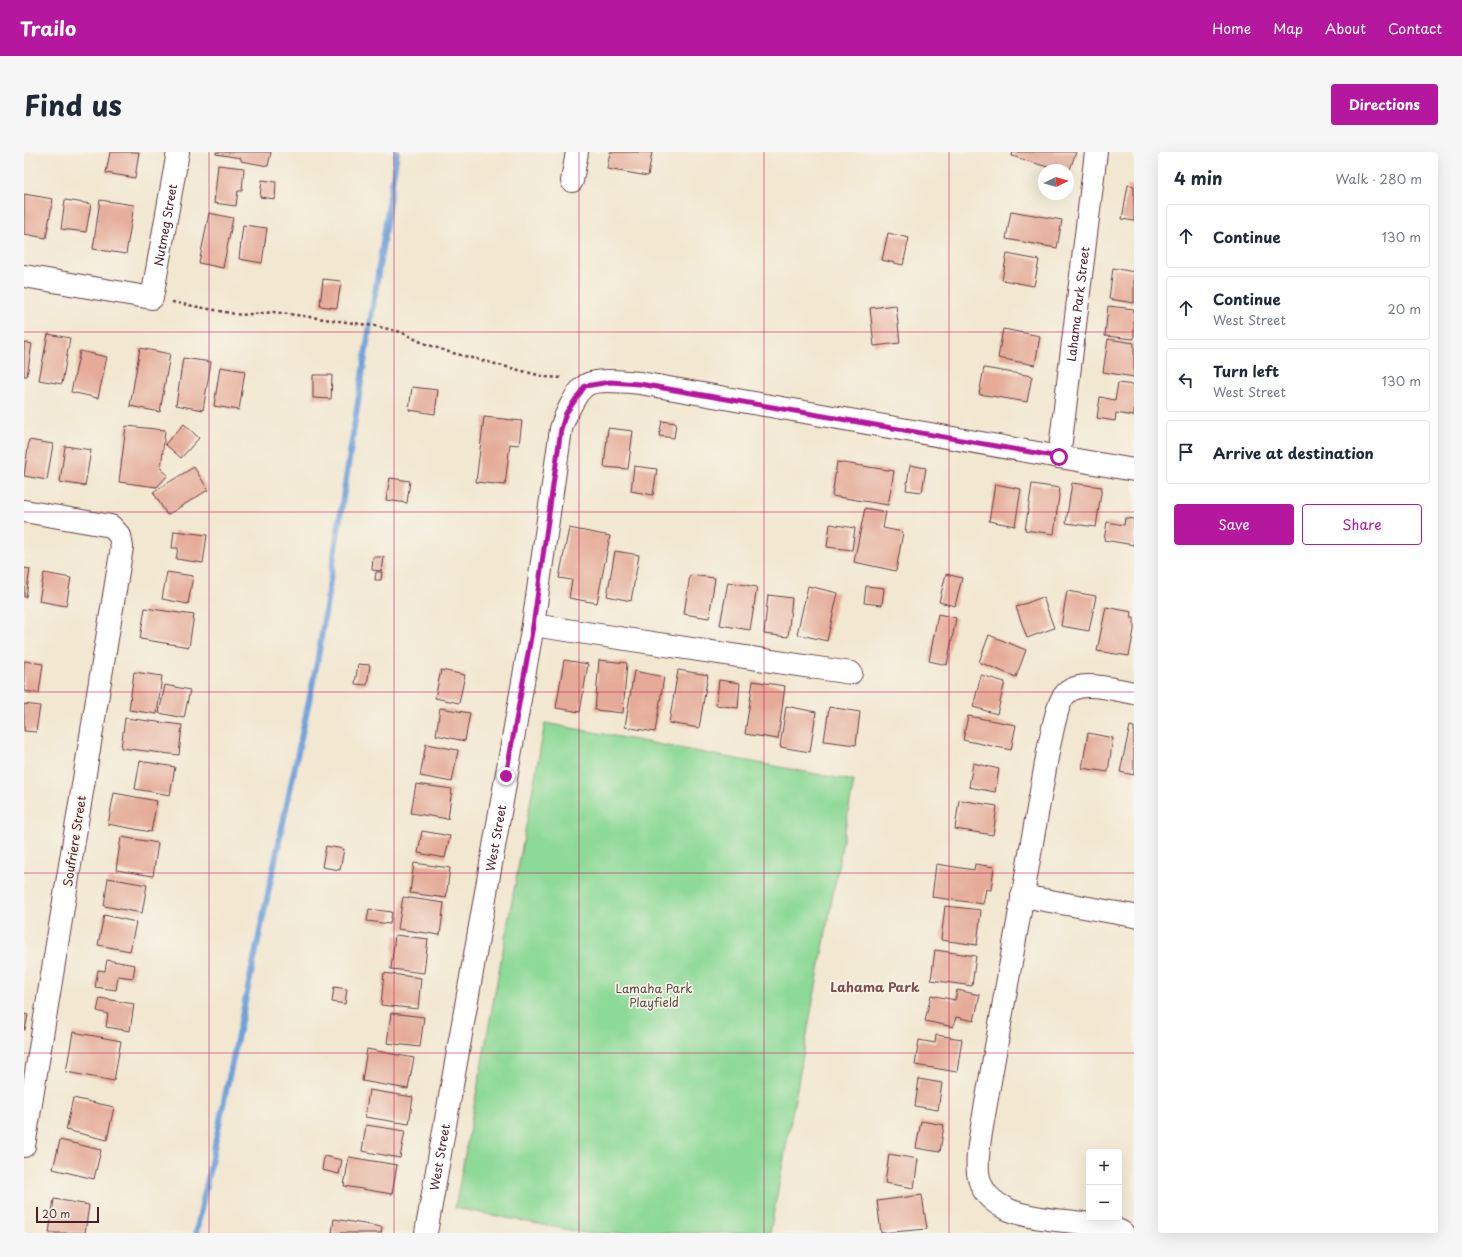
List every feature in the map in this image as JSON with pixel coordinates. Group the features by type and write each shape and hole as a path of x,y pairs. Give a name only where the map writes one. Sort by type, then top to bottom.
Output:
{"street":[{"name":"Nutmeg Street","path":"152,298 178,152"},
{"path":"572,181 577,152"},
{"name":"Lahama Park Street","path":"1059,457 1096,152"},
{"path":"24,276 152,298"},
{"path":"585,386 610,382 640,384 1134,470"},
{"name":"West Street","path":"426,1233 533,626 561,429 566,413 585,386"},
{"name":"Soufriere Street","path":"24,511 111,526 120,536 122,547 24,1146"},
{"path":"533,626 850,673"},
{"path":"1123,1233 1100,1225 1015,1213 997,1205 983,1189 978,1173 979,1150 984,1115 1022,896 1049,746 1062,698 1073,688 1090,685 1134,693"},
{"path":"1022,896 1134,916"}],"path":[{"path":"152,298 241,315 274,312 348,321 375,326 401,332 423,344 449,352 546,377 568,378 585,386"}],"green space":[{"name":"Lamaha Park Playfield","path":"545,723 854,781 770,1233 585,1233 455,1208"}],"building":[{"path":"110,152 139,152 135,178 106,173"},
{"path":"216,152 271,152 268,166 241,161 241,158 216,154"},
{"path":"610,152 652,152 648,176 607,169"},
{"path":"1013,152 1076,152 1072,164 1038,164 1012,156"},
{"path":"218,165 244,168 242,191 238,191 236,206 214,203"},
{"path":"262,180 276,182 275,199 260,197"},
{"path":"1128,185 1134,186 1134,221 1122,219"},
{"path":"24,194 53,199 46,238 24,234"},
{"path":"65,200 91,204 86,232 61,229"},
{"path":"100,200 134,205 126,254 93,249"},
{"path":"1011,211 1062,220 1057,248 1006,239"},
{"path":"209,213 233,218 223,268 199,263"},
{"path":"243,225 267,228 262,263 239,259"},
{"path":"888,233 909,238 903,265 882,260"},
{"path":"1007,254 1039,260 1034,286 1002,280"},
{"path":"1113,268 1134,272 1134,303 1109,299"},
{"path":"323,279 341,281 337,308 320,306"},
{"path":"896,305 900,343 874,346 870,308"},
{"path":"1108,306 1134,309 1134,339 1105,336"},
{"path":"1003,329 1040,336 1035,365 998,358"},
{"path":"48,334 70,338 62,384 39,380"},
{"path":"1108,339 1134,343 1134,377 1103,372"},
{"path":"24,342 32,344 27,376 24,376"},
{"path":"140,348 170,354 160,412 130,406"},
{"path":"80,351 107,357 98,398 71,392"},
{"path":"183,358 211,362 203,410 176,405"},
{"path":"220,367 245,371 239,410 214,406"},
{"path":"984,368 1032,376 1027,402 979,394"},
{"path":"313,375 332,375 331,399 313,398"},
{"path":"1118,383 1134,385 1134,416 1116,413 1115,421 1097,418 1100,397 1115,400"},
{"path":"412,387 438,390 435,414 409,410"},
{"path":"484,417 522,421 519,445 510,444 505,485 476,482"},
{"path":"662,421 676,423 674,438 659,436"},
{"path":"184,424 199,438 181,458 165,444"},
{"path":"126,426 165,430 161,469 168,475 157,487 119,482"},
{"path":"608,428 633,431 628,469 604,467"},
{"path":"29,440 53,444 47,480 24,476"},
{"path":"65,446 91,450 85,486 60,482"},
{"path":"837,462 894,471 888,505 832,496"},
{"path":"910,465 926,468 922,492 906,490"},
{"path":"634,466 657,469 653,495 631,491"},
{"path":"194,467 208,490 167,515 153,492"},
{"path":"390,478 410,481 407,503 386,500"},
{"path":"1072,483 1102,487 1096,527 1066,523"},
{"path":"995,484 1021,489 1015,526 989,521"},
{"path":"1032,484 1060,488 1054,534 1025,530"},
{"path":"865,508 886,512 883,528 903,532 896,571 854,562"},
{"path":"1125,518 1134,519 1134,545 1104,540 1107,522 1124,525"},
{"path":"830,524 855,528 852,550 827,547"},
{"path":"569,528 610,536 597,603 569,598 572,580 559,578"},
{"path":"174,531 207,535 203,563 176,559 178,548 172,548"},
{"path":"615,551 639,555 631,601 607,596"},
{"path":"373,557 384,557 382,571 372,570"},
{"path":"24,568 30,569 26,597 24,597"},
{"path":"167,572 193,576 188,604 162,599"},
{"path":"376,572 382,572 381,580 375,580"},
{"path":"44,573 71,578 66,606 39,601"},
{"path":"946,574 962,578 955,606 939,602"},
{"path":"690,575 715,578 709,618 684,614"},
{"path":"728,582 757,587 750,630 720,625"},
{"path":"808,586 838,593 827,641 797,634"},
{"path":"866,586 884,588 882,605 864,603"},
{"path":"1067,591 1096,596 1089,631 1061,626"},
{"path":"768,595 792,598 788,637 764,634"},
{"path":"1043,597 1054,628 1027,638 1016,607"},
{"path":"1106,607 1132,612 1131,618 1134,618 1134,630 1129,656 1097,651"},
{"path":"145,608 194,615 189,647 140,639"},
{"path":"938,614 956,618 947,665 929,661"},
{"path":"989,635 1026,650 1016,677 979,662"},
{"path":"564,660 588,664 580,712 556,708"},
{"path":"599,660 627,663 623,713 595,710"},
{"path":"24,661 43,664 39,693 24,691"},
{"path":"358,664 370,665 367,685 355,684"},
{"path":"441,670 465,675 459,703 435,698"},
{"path":"678,670 708,675 699,728 669,723"},
{"path":"634,671 664,677 655,732 625,727"},
{"path":"134,672 162,676 157,714 129,710"},
{"path":"981,675 1005,682 997,714 973,707"},
{"path":"719,680 740,683 738,708 716,705"},
{"path":"753,681 785,686 778,739 745,734"},
{"path":"165,685 190,690 184,718 159,713"},
{"path":"24,704 40,706 36,732 24,731"},
{"path":"786,706 816,712 810,752 780,747"},
{"path":"829,707 860,712 856,745 824,741"},
{"path":"440,708 470,713 465,741 436,735"},
{"path":"968,716 1016,725 1011,750 963,740"},
{"path":"125,718 182,725 179,755 121,748"},
{"path":"1130,726 1134,727 1134,775 1120,772"},
{"path":"1088,733 1113,738 1108,772 1082,768"},
{"path":"426,744 458,750 452,782 420,776"},
{"path":"140,761 175,767 170,795 135,789"},
{"path":"973,763 999,769 995,792 969,787"},
{"path":"416,784 452,789 448,819 411,813"},
{"path":"114,793 157,801 151,832 108,824"},
{"path":"959,800 997,806 993,835 955,829"},
{"path":"422,831 450,836 445,858 418,853"},
{"path":"121,837 158,843 153,876 116,870"},
{"path":"326,846 344,849 340,870 322,867"},
{"path":"414,863 450,868 446,898 410,893"},
{"path":"936,864 974,870 975,864 994,867 991,890 986,889 983,904 932,897"},
{"path":"108,878 147,885 142,913 104,906"},
{"path":"403,897 444,903 440,935 398,929"},
{"path":"945,906 981,910 977,945 941,940"},
{"path":"369,909 392,912 390,924 367,921"},
{"path":"104,915 136,922 130,951 98,945"},
{"path":"395,935 428,939 424,973 391,969"},
{"path":"935,950 976,956 972,986 931,980"},
{"path":"107,960 135,965 133,978 118,976 116,990 95,987 98,970 105,971"},
{"path":"384,973 421,978 418,1009 381,1005"},
{"path":"334,987 347,989 345,1004 332,1002"},
{"path":"957,990 980,995 974,1021 956,1017 953,1027 925,1021 931,995 955,1000"},
{"path":"100,998 134,1004 130,1031 106,1027 108,1014 97,1011"},
{"path":"391,1013 424,1017 420,1047 387,1043"},
{"path":"24,1014 28,1015 25,1030 24,1030"},
{"path":"73,1032 121,1041 114,1081 66,1072"},
{"path":"936,1035 962,1039 957,1072 915,1065 919,1040 935,1043"},
{"path":"367,1049 414,1058 408,1089 362,1081"},
{"path":"919,1079 942,1083 938,1110 915,1106"},
{"path":"369,1090 413,1097 409,1124 365,1117"},
{"path":"73,1098 114,1107 107,1140 66,1130"},
{"path":"921,1121 944,1125 940,1152 916,1148"},
{"path":"366,1125 405,1131 400,1158 362,1151"},
{"path":"60,1140 101,1150 94,1179 53,1169"},
{"path":"889,1154 918,1159 914,1188 885,1183"},
{"path":"324,1156 342,1160 339,1174 322,1170"},
{"path":"349,1157 397,1165 392,1194 344,1186"},
{"path":"922,1195 927,1229 881,1233 877,1201"},
{"path":"54,1199 89,1205 85,1233 49,1233"},
{"path":"334,1219 382,1227 381,1233 332,1233"}],"waterway":[{"path":"196,1233 318,658 397,152"}],"district":[{"name":"Lahama Park","path":"875,986"}],"route":[{"path":"506,776 533,626 561,429 566,413 585,386 594,383 610,382 640,384 1059,457"}]}
